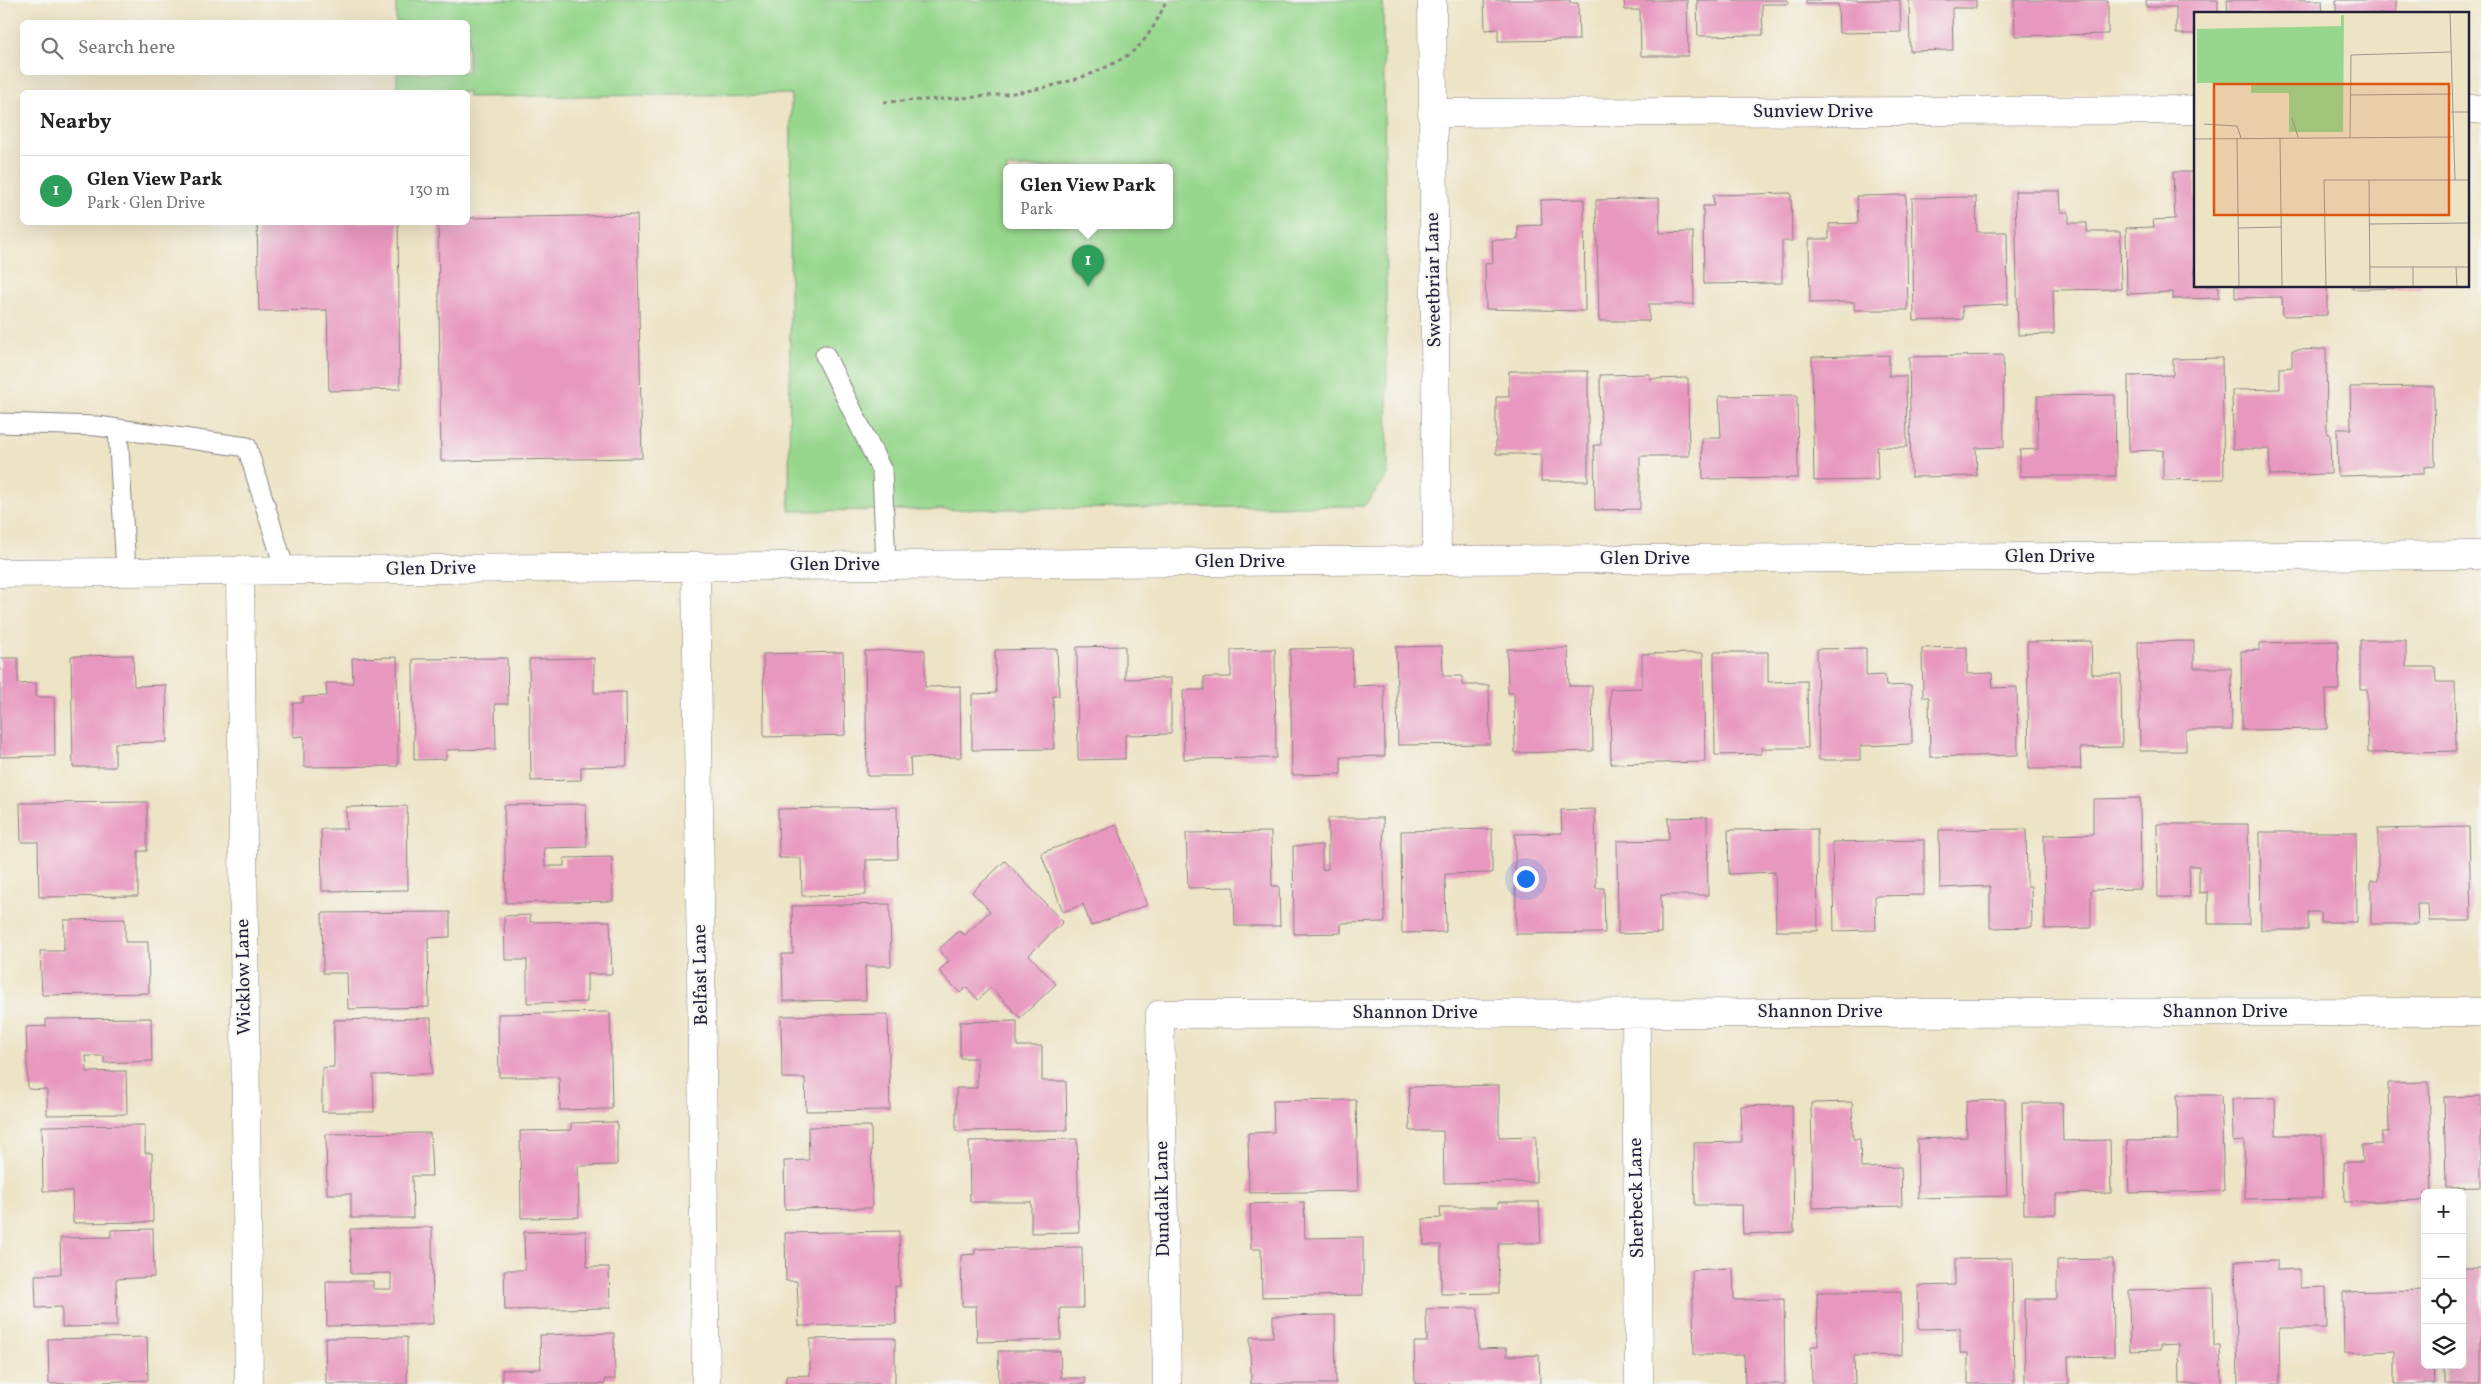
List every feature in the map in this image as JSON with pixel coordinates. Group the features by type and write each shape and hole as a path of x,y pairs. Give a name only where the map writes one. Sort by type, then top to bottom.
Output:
{"street":[{"name":"Sweetbriar Lane","path":"1432,0 1437,560"},
{"path":"2468,109 2481,109"},
{"name":"Sunview Drive","path":"1432,114 2194,110"},
{"name":"Glen Drive","path":"0,572 1437,560 2481,555"},
{"name":"Belfast Lane","path":"696,566 706,1384"},
{"name":"Wicklow Lane","path":"240,570 249,1384"},
{"name":"Sherbeck Lane","path":"1636,1012 1639,1384"},
{"name":"Shannon Drive","path":"1160,1014 2481,1012"},
{"name":"Dundalk Lane","path":"1160,1014 1167,1384"}],"lane":[{"path":"825,355 882,471 886,565"},
{"path":"0,423 97,426 247,447 285,570"},
{"path":"118,429 126,571"}],"path":[{"path":"884,102 1025,92 1090,74 1132,52 1160,19 1166,0"}],"green space":[{"path":"396,0 1383,0 1388,475 1364,506 789,511 791,94 470,97 470,90 397,90 397,75 470,75 470,20 396,20"}],"building":[{"path":"1484,0 1570,0 1570,3 1578,3 1579,40 1498,41 1498,29 1485,30"},
{"path":"1624,0 1687,0 1688,56 1641,56 1640,10 1625,10"},
{"path":"1697,0 1788,0 1788,4 1762,4 1763,35 1698,36"},
{"path":"1806,0 1900,0 1901,32 1839,33 1838,4 1806,4"},
{"path":"1909,0 1976,0 1976,8 1952,8 1953,50 1910,51"},
{"path":"2014,0 2108,0 2108,34 2015,36"},
{"path":"2146,0 2218,0 2218,12 2194,12 2194,34 2176,34 2176,7 2146,7"},
{"path":"2227,0 2322,0 2323,12 2228,12"},
{"path":"2336,0 2396,0 2396,12 2336,12"},
{"path":"2173,172 2194,172 2194,288 2219,288 2219,298 2173,299 2173,292 2127,294 2126,228 2154,227 2153,220 2175,219"},
{"path":"2015,191 2060,191 2061,212 2069,212 2069,223 2087,223 2087,232 2120,232 2121,289 2053,290 2054,334 2018,335"},
{"path":"1791,193 1792,241 1782,241 1782,283 1704,284 1703,206 1714,206 1713,195"},
{"path":"1906,195 1908,310 1854,310 1854,302 1810,303 1809,239 1829,239 1829,224 1858,223 1857,196"},
{"path":"1976,197 1977,232 2007,232 2008,304 1962,306 1963,319 1914,321 1912,198"},
{"path":"1659,198 1660,233 1693,232 1694,304 1649,304 1649,321 1599,321 1596,200"},
{"path":"1584,199 1585,311 1486,309 1485,264 1493,263 1492,240 1518,240 1518,226 1542,225 1541,200"},
{"path":"637,215 642,458 441,461 438,225 470,225 470,218"},
{"path":"257,225 398,225 400,389 329,391 327,310 259,311"},
{"path":"2235,288 2327,288 2327,315 2283,316 2282,297 2235,298"},
{"path":"2352,288 2422,288 2352,289"},
{"path":"2326,349 2327,434 2330,434 2331,474 2270,475 2269,449 2233,449 2232,390 2280,389 2280,368 2292,367 2292,350"},
{"path":"1889,355 1889,376 1906,376 1907,447 1877,447 1878,480 1814,481 1812,357"},
{"path":"2003,355 2004,447 1976,448 1977,476 1911,477 1909,357"},
{"path":"2222,358 2224,479 2163,480 2163,450 2129,451 2128,376 2173,375 2173,359"},
{"path":"1509,371 1588,371 1588,481 1541,481 1541,454 1496,454 1496,397 1509,397"},
{"path":"1650,374 1650,379 1688,378 1689,456 1640,456 1640,509 1595,510 1594,445 1601,445 1600,375"},
{"path":"2434,386 2435,466 2424,467 2424,474 2338,476 2337,429 2351,429 2350,387"},
{"path":"1797,395 1798,478 1703,479 1702,438 1721,438 1719,396"},
{"path":"2115,395 2116,476 2020,476 2020,450 2038,449 2037,396"},
{"path":"2360,640 2406,640 2406,667 2435,667 2436,682 2455,682 2456,751 2368,753 2367,689 2360,689"},
{"path":"2091,641 2092,674 2121,674 2122,747 2080,748 2081,769 2029,769 2027,642"},
{"path":"2194,641 2194,668 2231,668 2232,730 2186,730 2186,751 2140,751 2138,642"},
{"path":"2338,641 2339,690 2326,690 2327,729 2242,730 2241,651 2260,650 2260,643"},
{"path":"1125,646 1125,679 1171,678 1171,734 1125,735 1125,759 1078,760 1077,647"},
{"path":"1442,646 1443,676 1462,676 1462,685 1489,685 1490,744 1398,745 1396,647"},
{"path":"1967,647 1967,674 1992,673 1993,688 2017,687 2018,755 1930,757 1929,697 1923,697 1922,648"},
{"path":"1352,648 1353,686 1384,685 1385,756 1341,757 1341,774 1292,775 1290,649"},
{"path":"1568,648 1569,686 1592,686 1593,751 1515,753 1514,693 1508,693 1507,649"},
{"path":"1866,648 1866,676 1885,675 1886,686 1911,685 1912,744 1860,746 1860,760 1819,760 1817,649"},
{"path":"1057,649 1059,696 1053,696 1054,749 972,750 972,694 996,693 995,650"},
{"path":"1275,649 1276,758 1184,759 1183,690 1204,690 1204,677 1231,677 1231,650"},
{"path":"925,650 925,687 960,686 961,757 910,758 911,776 867,776 865,651"},
{"path":"843,652 845,735 764,737 763,654"},
{"path":"1714,652 1768,652 1768,682 1807,681 1808,748 1761,748 1761,754 1715,755"},
{"path":"1703,653 1705,762 1611,764 1610,689 1642,688 1642,654"},
{"path":"133,655 134,686 166,685 167,742 115,743 115,767 73,767 71,656"},
{"path":"397,657 398,766 304,767 304,736 293,737 293,703 303,703 303,697 327,696 326,683 353,683 352,658"},
{"path":"0,658 18,658 18,684 36,683 36,697 54,697 55,756 0,757"},
{"path":"507,658 508,704 495,704 496,749 446,750 446,759 414,760 413,659"},
{"path":"594,658 594,693 626,692 627,766 581,767 581,780 531,781 529,659"},
{"path":"2140,798 2141,889 2091,890 2091,928 2045,929 2044,835 2093,834 2093,799"},
{"path":"147,802 147,851 138,851 138,896 39,897 38,842 21,842 20,803"},
{"path":"586,804 587,847 544,848 545,866 564,866 564,858 612,857 613,901 506,903 504,805"},
{"path":"407,806 408,890 322,891 321,829 347,829 346,807"},
{"path":"897,807 898,859 866,860 866,895 802,896 801,858 779,858 778,809"},
{"path":"1595,809 1596,888 1604,888 1605,933 1516,934 1515,834 1562,833 1561,810"},
{"path":"1707,817 1708,895 1661,895 1661,933 1618,934 1617,841 1669,840 1668,818"},
{"path":"1328,818 1383,818 1385,922 1341,923 1341,933 1294,934 1293,846 1322,845 1322,870 1328,869"},
{"path":"2157,824 2248,824 2249,924 2208,924 2208,892 2199,893 2199,866 2189,866 2190,897 2158,897"},
{"path":"1117,825 1147,905 1091,926 1083,904 1063,912 1041,853"},
{"path":"2469,827 2471,921 2429,921 2428,904 2417,904 2418,924 2371,924 2371,881 2378,881 2378,829"},
{"path":"1492,829 1492,873 1445,874 1446,932 1402,933 1401,831"},
{"path":"1817,829 1818,931 1776,931 1775,872 1729,874 1728,830"},
{"path":"2026,829 2027,886 2031,886 2032,927 1990,928 1990,886 1940,888 1939,830"},
{"path":"1271,832 1272,886 1279,886 1280,926 1235,926 1234,887 1188,888 1186,833"},
{"path":"2260,832 2356,832 2357,922 2321,922 2321,912 2308,912 2308,930 2261,930"},
{"path":"1924,840 1924,895 1875,896 1876,930 1834,931 1832,842"},
{"path":"1005,861 1063,922 1029,955 1056,984 1020,1018 991,987 978,1000 967,987 960,993 939,971 949,961 939,949 959,931 965,935 990,911 972,892"},
{"path":"890,904 891,966 865,966 866,1000 783,1001 782,954 793,954 792,906"},
{"path":"450,912 450,937 428,938 429,1007 348,1009 347,973 323,973 322,913"},
{"path":"530,915 530,922 610,921 612,974 587,974 587,1002 527,1003 527,960 505,960 504,916"},
{"path":"125,919 125,942 148,942 149,993 42,995 40,951 64,951 64,920"},
{"path":"610,1012 612,1109 560,1110 559,1077 499,1077 498,1014"},
{"path":"888,1014 890,1110 806,1111 805,1078 782,1078 781,1016"},
{"path":"151,1018 152,1061 104,1063 104,1056 86,1056 87,1072 126,1071 127,1114 47,1115 47,1090 28,1089 26,1027 46,1026 46,1019"},
{"path":"431,1018 432,1074 373,1075 374,1112 322,1112 322,1068 334,1067 334,1020"},
{"path":"1017,1021 1017,1046 1042,1046 1042,1081 1066,1081 1067,1130 956,1131 956,1088 977,1088 977,1058 960,1058 960,1022"},
{"path":"2429,1082 2432,1189 2421,1189 2421,1200 2345,1202 2344,1162 2363,1162 2362,1145 2382,1144 2382,1132 2389,1132 2388,1083"},
{"path":"1499,1085 1499,1137 1536,1136 1536,1182 1444,1183 1443,1131 1410,1131 1409,1087"},
{"path":"2177,1095 2221,1095 2224,1191 2129,1193 2127,1141 2178,1140"},
{"path":"2481,1096 2481,1187 2446,1188 2444,1097"},
{"path":"2275,1098 2276,1135 2322,1135 2323,1198 2245,1199 2244,1141 2233,1142 2232,1099"},
{"path":"1356,1100 1358,1191 1249,1193 1248,1133 1274,1132 1273,1101"},
{"path":"2005,1100 2007,1196 1918,1198 1917,1139 1967,1137 1966,1101"},
{"path":"1852,1102 1853,1139 1860,1139 1861,1168 1901,1167 1902,1206 1813,1208 1811,1103"},
{"path":"2022,1103 2062,1103 2063,1141 2110,1140 2111,1193 2056,1194 2056,1214 2024,1214"},
{"path":"1792,1105 1794,1232 1743,1234 1742,1205 1695,1205 1694,1143 1742,1142 1741,1106"},
{"path":"617,1122 617,1165 578,1166 579,1217 521,1218 520,1131 571,1130 571,1123"},
{"path":"145,1125 145,1153 152,1153 153,1222 73,1223 72,1191 43,1191 42,1126"},
{"path":"871,1126 872,1208 785,1209 784,1161 809,1160 808,1127"},
{"path":"430,1133 432,1176 412,1176 413,1218 351,1218 351,1194 327,1194 326,1134"},
{"path":"1077,1139 1079,1232 1031,1233 1031,1202 970,1202 969,1141"},
{"path":"1304,1202 1305,1238 1363,1237 1363,1295 1262,1297 1261,1249 1251,1249 1250,1204"},
{"path":"1498,1202 1539,1202 1541,1243 1498,1243 1499,1293 1441,1294 1441,1245 1424,1245 1423,1219 1441,1218 1440,1207 1498,1207"},
{"path":"432,1227 433,1324 327,1326 326,1281 373,1281 373,1289 391,1289 391,1273 351,1274 350,1229"},
{"path":"153,1229 154,1277 116,1279 117,1326 62,1327 62,1307 36,1308 35,1275 61,1274 60,1238 111,1237 111,1230"},
{"path":"586,1231 587,1267 609,1267 610,1308 505,1310 504,1270 525,1270 524,1232"},
{"path":"899,1231 900,1286 895,1286 896,1324 799,1326 797,1281 786,1281 785,1233"},
{"path":"1082,1247 1083,1308 1060,1308 1061,1340 977,1342 976,1306 962,1306 961,1255 975,1254 975,1249"},
{"path":"2012,1258 2014,1384 1968,1384 1968,1353 1960,1353 1960,1328 1919,1329 1918,1286 1955,1285 1955,1259"},
{"path":"2113,1259 2114,1356 2068,1357 2069,1384 2025,1384 2024,1299 2057,1299 2057,1260"},
{"path":"2277,1260 2277,1270 2300,1269 2300,1288 2326,1287 2327,1328 2279,1328 2280,1384 2238,1384 2235,1261"},
{"path":"1733,1268 1734,1300 1784,1299 1785,1384 1745,1384 1744,1355 1694,1355 1692,1270"},
{"path":"2466,1268 2481,1268 2481,1384 2445,1384 2445,1369 2466,1369"},
{"path":"2213,1288 2214,1346 2220,1346 2221,1384 2180,1384 2179,1344 2160,1345 2160,1350 2130,1351 2129,1290"},
{"path":"2421,1290 2421,1369 2434,1369 2435,1384 2395,1384 2395,1351 2344,1353 2343,1292"},
{"path":"1901,1291 1902,1355 1854,1356 1855,1384 1812,1384 1811,1346 1818,1346 1817,1292"},
{"path":"1478,1308 1479,1349 1507,1348 1507,1356 1539,1355 1540,1384 1415,1384 1414,1342 1427,1342 1426,1309"},
{"path":"1335,1315 1336,1384 1251,1384 1250,1337 1273,1337 1273,1316"},
{"path":"614,1333 615,1379 605,1379 605,1384 502,1384 502,1370 541,1369 540,1335"},
{"path":"147,1337 148,1380 49,1384 48,1339"},
{"path":"407,1337 407,1384 326,1384 325,1338"},
{"path":"895,1338 895,1384 786,1384 786,1376 810,1375 810,1339"},
{"path":"998,1351 1060,1351 1061,1378 1085,1378 1085,1384 999,1384"}],"place":[{"name":"Glen View Park","path":"1088,286"}]}
